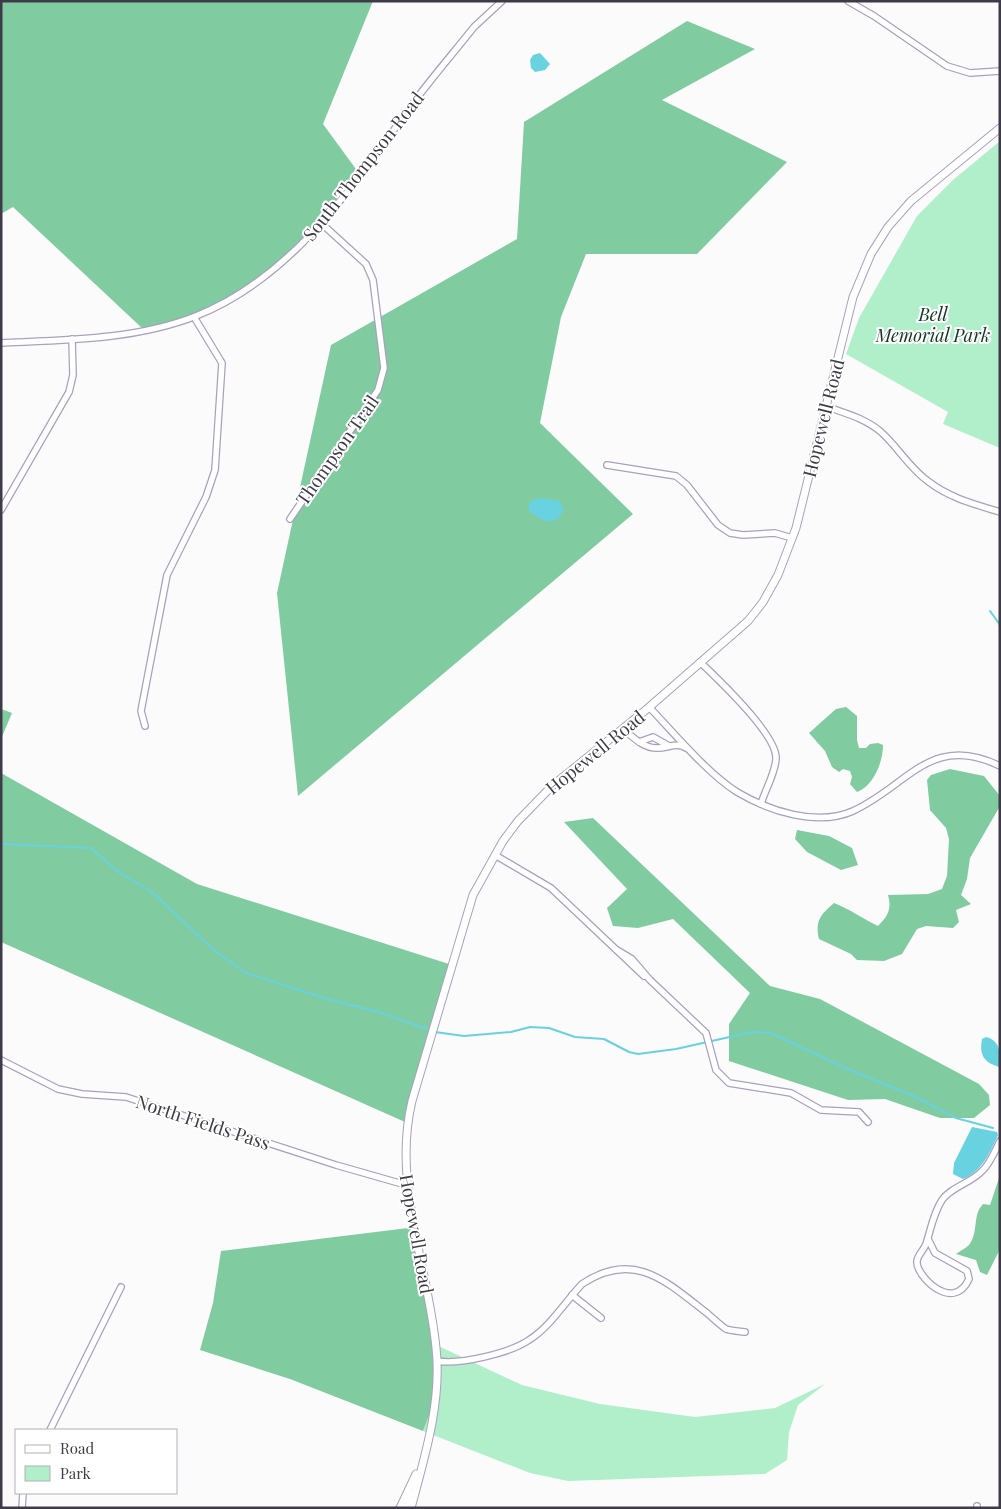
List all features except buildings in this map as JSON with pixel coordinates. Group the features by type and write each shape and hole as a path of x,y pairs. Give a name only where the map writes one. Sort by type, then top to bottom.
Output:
{"street":[{"name":"South Thompson Road","path":"1,343 72,339 148,329 194,316 233,300 282,262 321,224 474,27 502,1"},
{"path":"848,1 874,16 947,66 970,73 1000,71"},
{"name":"Hopewell Road","path":"411,1508 436,1407 437,1362 433,1320 406,1185 406,1132 412,1101 471,901 495,855 518,821 536,801 649,707 748,620 763,602 784,561 792,538 860,276 879,241 911,201 1000,128"},
{"name":"Thompson Trail","path":"290,519 378,390 383,374 373,280 366,264 321,224"},
{"path":"145,726 141,711 164,585 175,558 210,488 215,470 222,363 194,316"},
{"path":"1,510 69,392 73,375 72,339"},
{"path":"825,406 857,417 875,427 913,470 936,487 961,500 1000,512"},
{"path":"607,465 676,476 688,485 718,524 730,533 743,535 775,533 792,538"},
{"path":"700,662 740,703 775,748 776,760 761,804"},
{"path":"649,707 736,791 761,804 795,815 823,818 852,811 930,760 960,754 1000,766"},
{"path":"623,729 648,747 659,748 680,745 693,751"},
{"path":"639,742 653,737 669,746"},
{"path":"495,855 551,888 617,950 632,959 650,980 706,1033 716,1070 729,1083 792,1094 821,1110 860,1112 868,1122"},
{"name":"North Fields Pass","path":"1,1060 58,1089 82,1094 126,1097 336,1165 406,1185"},
{"path":"928,1239 935,1253 967,1272 969,1278 964,1290 959,1293 949,1293 934,1288 918,1268 917,1261 928,1239 931,1224 943,1198 982,1172 1000,1142"},
{"path":"437,1362 448,1363 472,1360 530,1340 572,1294 592,1277 618,1268 638,1269 662,1279 728,1330 745,1332"},
{"path":"50,1429 120,1287"},
{"path":"572,1294 601,1318"},
{"name":"Hopewell Road","path":"406,1508 416,1474 422,1463"},
{"path":"400,1508 416,1474"},
{"path":"22,1508 23,1494"}],"green space":[{"path":"1,1 373,1 323,124 361,176 299,252 270,277 209,310 143,329 13,207 1,214"},
{"path":"687,21 755,49 662,100 787,162 697,254 586,254 561,317 540,423 633,514 298,796 277,593 331,345 517,239 524,122"},
{"name":"Bell Memorial Park","path":"1000,141 1000,448 943,424 948,412 846,354 859,318 917,216 953,180"},
{"path":"846,707 857,716 859,748 866,748 870,744 878,743 883,745 883,752 876,773 868,785 857,792 850,784 852,777 850,771 843,769 839,772 832,767 825,751 809,733 836,709"},
{"path":"1,709 12,713 1,739"},
{"path":"950,769 984,776 1000,796 1000,806 970,858 967,879 961,895 971,904 956,910 959,922 953,928 926,926 917,929 902,954 884,961 857,960 851,954 819,939 818,923 825,911 834,903 878,926 888,912 890,904 888,895 928,894 942,889 947,876 949,839 946,828 930,810 927,780 931,775"},
{"path":"1,773 197,884 449,964 405,1122 1,942"},
{"path":"593,818 770,986 820,999 979,1084 989,1095 990,1105 974,1118 940,1118 885,1099 848,1100 729,1061 729,1024 750,993 673,919 638,928 613,926 607,908 627,889 564,822"},
{"path":"797,830 829,836 852,848 858,865 841,870 807,852 795,839"},
{"path":"1000,1175 1000,1249 987,1275 980,1272 976,1260 956,1254 968,1246 972,1240 980,1208 983,1204 990,1205"},
{"path":"416,1227 432,1343 436,1398 423,1431 290,1379 200,1350 213,1303 221,1251"},
{"path":"432,1343 522,1385 600,1404 695,1417 775,1408 825,1384 798,1405 789,1432 787,1460 765,1474 568,1481 530,1473 423,1431 436,1398"}],"water":[{"path":"540,53 550,64 545,70 535,72 531,68 530,60 533,55"},
{"path":"539,498 559,501 564,509 557,519 552,521 543,520 529,511 529,502"},
{"path":"986,1037 995,1041 999,1048 1000,1067 986,1061 982,1054 982,1039"},
{"path":"972,1127 997,1132 998,1135 980,1166 970,1176 963,1179 953,1174 954,1163"}],"waterway":[{"path":"990,611 1000,625"},
{"path":"1,844 91,848 120,873 152,892 215,951 246,973 327,999 382,1013 430,1030"},
{"path":"435,1032 464,1036 511,1032 530,1027 549,1028 575,1037 604,1039 629,1052 638,1054 676,1049 752,1032 771,1033 852,1071 914,1096 956,1118 993,1128"}]}
